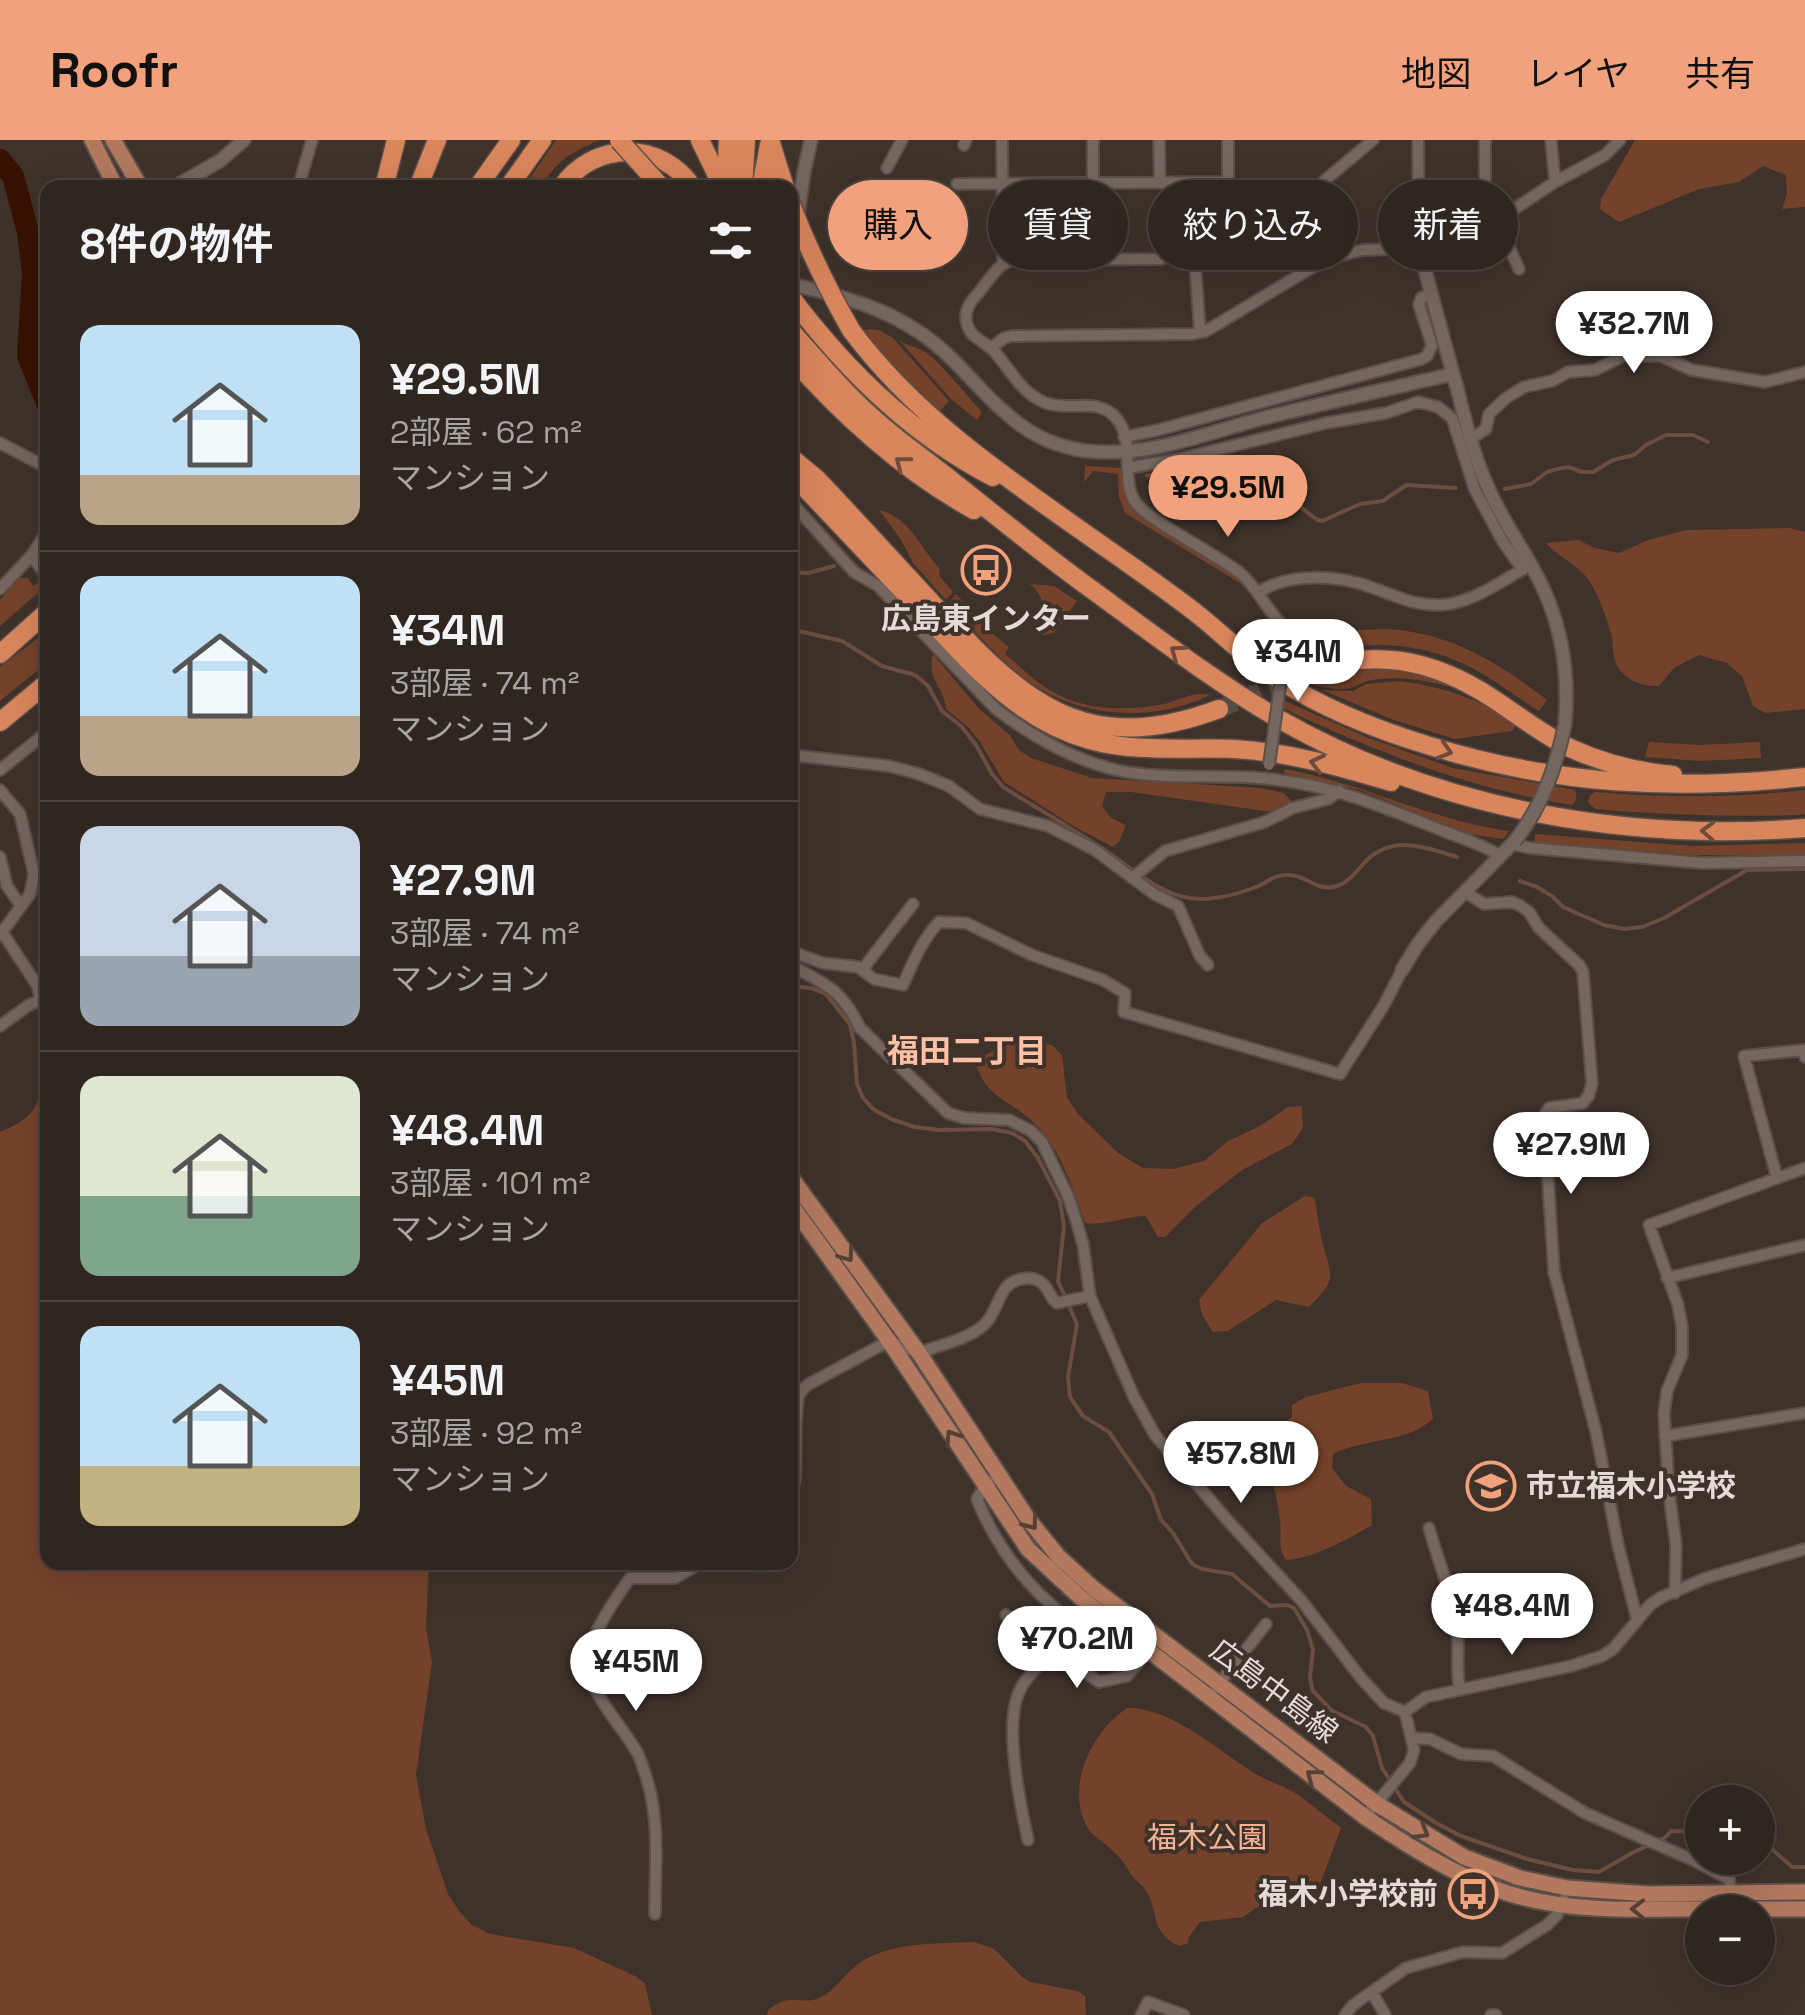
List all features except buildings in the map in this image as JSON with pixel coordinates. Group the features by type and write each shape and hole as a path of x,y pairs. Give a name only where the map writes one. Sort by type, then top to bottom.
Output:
{"highway":[{"path":"386,180 396,140"},
{"path":"421,180 437,140"},
{"path":"483,180 511,140"},
{"path":"514,180 542,140"},
{"path":"620,140 655,180"},
{"path":"700,140 720,180"},
{"path":"725,180 728,140"},
{"path":"744,180 746,140"},
{"path":"762,180 770,140"},
{"path":"770,140 782,180"},
{"path":"566,180 584,162 612,150 631,149 662,156 676,165 687,180"},
{"path":"798,222 851,330 884,372 926,414 1200,616 1275,678 1336,711 1398,736 1500,765 1579,780 1687,786 1805,775"},
{"path":"798,306 832,347 899,412 968,464 1038,500"},
{"path":"798,344 811,366"},
{"path":"798,360 811,366 1014,532 1240,696 1317,739 1396,773 1480,800 1583,821"},
{"path":"798,463 965,639 1033,699 1068,717 1128,727 1166,725 1218,709"},
{"path":"798,478 973,666 1010,700 1059,729 1092,741 1238,749 1290,756 1462,801 1583,821 1700,831 1805,828"},
{"path":"0,655 40,618"},
{"path":"0,655 40,626"},
{"path":"1303,672 1353,659 1411,662 1449,674 1552,738 1610,764 1654,774 1705,777 1805,775"},
{"path":"0,722 40,689"},
{"path":"0,735 40,704"}],"main road":[{"path":"92,140 112,180"},
{"path":"113,140 136,180"},
{"name":"広島中島線","path":"798,1188 896,1336 985,1486 1028,1549 1082,1598 1149,1650 1214,1690"},
{"name":"広島中島線","path":"798,1213 896,1336 918,1352 1028,1520 1058,1556 1214,1690 1371,1811 1411,1848 1508,1894 1562,1905 1632,1910 1805,1909"},
{"name":"広島中島線","path":"1371,1811 1464,1856 1520,1878 1567,1888 1648,1894 1805,1892"}],"street":[{"path":"187,180 221,160 244,140"},
{"path":"300,180 312,140"},
{"path":"798,216 811,140"},
{"path":"1092,140 1093,180"},
{"path":"1159,140 1160,180"},
{"path":"1227,180 1228,140"},
{"path":"1325,180 1373,140"},
{"path":"1418,140 1418,180"},
{"path":"1484,140 1485,180"},
{"path":"1551,140 1555,182"},
{"path":"1518,206 1605,155 1620,140"},
{"path":"888,168 899,141"},
{"path":"999,142 1002,180"},
{"path":"991,348 1012,336 1193,334 1328,258 1378,249"},
{"path":"996,270 969,303 966,320 971,334 991,348 1020,386 1035,398 1060,407 1090,405 1108,410 1122,426 1134,501 1241,574 1258,592 1274,619 1288,631 1267,778"},
{"path":"1196,270 1200,332"},
{"path":"798,953 823,963 858,968 874,980 903,985 929,932 939,922 966,923 1032,955 1102,980 1125,994 1124,1012 1340,1074 1418,944 1514,843 1532,817 1554,771 1565,724 1567,681 1563,643 1552,605 1527,568 1485,482 1425,270"},
{"path":"798,286 866,303 916,330 953,360 1006,414 1032,433 1085,451 1126,444 1156,446 1453,374"},
{"path":"1126,444 1158,430 1422,359 1432,345 1420,305 1421,298 1431,294"},
{"path":"1470,438 1486,429 1490,414 1524,387 1552,381 1568,372 1595,370 1623,356 1660,356 1692,370 1766,382 1805,372"},
{"path":"1128,468 1418,402 1438,407 1452,418 1475,490 1503,542 1527,568"},
{"path":"0,444 40,464"},
{"path":"798,510 854,572 878,586 979,693 1014,723 1034,734 1093,763 1124,772 1267,778 1338,791 1482,844 1501,856"},
{"path":"0,589 40,542"},
{"path":"31,556 40,566"},
{"path":"1258,592 1290,579 1346,581 1398,599 1444,605 1467,600 1527,568"},
{"path":"0,770 40,738"},
{"path":"798,756 890,766 919,774 949,786 980,809 1048,826 1095,850 1154,894 1178,906 1200,956 1208,965"},
{"path":"0,790 20,814 34,874 30,894 1,934 40,992"},
{"path":"1132,878 1165,851 1265,822 1293,808 1328,799 1338,791"},
{"path":"1514,843 1530,848 1702,863 1805,861"},
{"path":"0,857 7,886 21,906"},
{"path":"1464,892 1484,904 1512,902 1521,906 1584,972 1592,1065 1589,1096 1583,1104 1549,1108 1544,1116 1554,1272 1596,1432 1637,1620"},
{"path":"862,970 913,904"},
{"path":"798,970 824,982 842,998 860,1028 948,1113 964,1118 1010,1120 1042,1142 1076,1220 1090,1296 1155,1436 1301,1600 1361,1678 1384,1703 1405,1712"},
{"path":"2,1020 40,1000"},
{"path":"1777,1178 1744,1056 1804,1050 1805,1057"},
{"path":"1675,1593 1676,1544 1664,1414 1667,1390 1682,1355 1683,1342 1678,1305 1649,1225 1805,1168"},
{"path":"1667,1278 1805,1245"},
{"path":"918,1352 984,1324 1008,1283 1018,1279 1032,1278 1043,1283 1058,1304 1090,1296"},
{"path":"798,1398 809,1384 896,1336"},
{"path":"1665,1436 1805,1413"},
{"path":"1188,1474 1250,1430"},
{"path":"999,1475 977,1499 1006,1557 1056,1610 1134,1668"},
{"path":"1429,1528 1458,1630 1456,1672 1460,1690"},
{"path":"1405,1712 1426,1696 1602,1656 1612,1650 1651,1604 1706,1578 1805,1548"},
{"path":"655,1914 655,1832 649,1787 639,1756 589,1676 588,1654 612,1603 630,1578 675,1578 688,1570"},
{"path":"1006,1614 1050,1653 1098,1682 1127,1676 1149,1650"},
{"path":"1214,1690 1266,1624"},
{"path":"1028,1840 1014,1765 1015,1702 1023,1684 1050,1653"},
{"path":"1371,1811 1410,1763 1414,1750 1405,1712"},
{"path":"1412,1738 1430,1739 1461,1754 1493,1756 1585,1814 1729,1878 1732,1893"},
{"path":"1346,2015 1353,2005 1406,1968 1463,1952 1502,1953 1547,1925 1562,1905 1567,1888"},
{"path":"1372,1992 1386,2015"},
{"path":"1141,2015 1148,2002 1184,2015"}],"green space":[{"path":"556,140 599,140 566,158 546,180 529,180"},
{"path":"1635,140 1805,140 1805,207 1782,209 1787,194 1786,175 1763,166 1739,182 1699,189 1619,222 1600,209 1601,199"},
{"path":"870,329 893,338 949,401 939,412 861,331"},
{"path":"899,340 922,350 944,369 982,412 977,420 951,399"},
{"path":"1085,466 1122,468 1127,498 1137,513 1226,569 1240,583 1125,513 1119,497 1118,474 1093,471 1084,482"},
{"path":"879,510 907,526 940,569 939,575 953,592 946,600 913,563"},
{"path":"1790,528 1805,532 1805,709 1766,713 1753,706 1742,676 1727,663 1699,655 1674,668 1659,686 1627,677 1615,661 1612,637 1592,585 1546,543 1579,540 1619,553 1686,530"},
{"path":"19,578 28,578 33,586 40,581 40,591 0,626 0,600"},
{"path":"1030,584 1054,586 1077,601 1054,633 1043,635 1036,630 1043,606"},
{"path":"956,594 1009,647 1005,654 1041,685 1067,699 1094,706 1137,708 1198,694 1210,695 1146,712 1123,713 1079,706 1039,688 1014,670 949,603"},
{"path":"1385,629 1430,636 1472,651 1547,700 1539,711 1475,670 1428,651 1370,645 1312,655 1305,637 1295,639 1317,632"},
{"path":"40,636 40,669 0,701 0,667"},
{"path":"933,654 979,709 1031,758 1092,778 1261,788 1284,793 1292,802 1272,812 1106,792 1102,806 1111,818 1126,825 1113,847 1004,782 969,728 946,709 932,670"},
{"path":"1368,663 1431,673 1469,693 1409,679 1372,680 1345,689 1309,684"},
{"path":"1399,681 1461,695 1517,723 1512,731 1455,739 1394,720 1322,690 1353,691 1366,684"},
{"path":"1283,700 1366,737 1453,768 1575,790 1576,800 1572,805 1459,779 1351,739 1281,707"},
{"path":"1649,742 1760,742 1761,758 1700,761 1645,757"},
{"path":"1285,769 1341,783 1452,819 1509,831 1503,839 1470,834 1360,790 1284,773"},
{"path":"1805,790 1805,814 1796,815 1646,813 1595,809 1588,802 1595,792 1700,796"},
{"path":"1535,834 1692,846 1805,843 1805,855 1695,855 1535,843"},
{"path":"1021,1036 1053,1046 1062,1055 1067,1097 1078,1114 1118,1153 1143,1168 1173,1169 1204,1161 1228,1141 1288,1107 1302,1106 1303,1128 1292,1144 1242,1170 1196,1206 1165,1237 1158,1237 1146,1216 1085,1223 1060,1159 1045,1135 987,1086 976,1065 980,1058"},
{"path":"40,1095 40,1570 429,1570 426,1628 432,1662 416,1775 426,1829 448,1894 472,1925 490,1934 574,1948 637,1977 645,1984 652,2015 0,2015 0,1132 27,1117"},
{"path":"1305,1196 1315,1198 1329,1266 1330,1279 1324,1290 1309,1307 1276,1300 1228,1331 1213,1332 1202,1315 1199,1300 1262,1223"},
{"path":"1361,1383 1402,1383 1428,1391 1433,1419 1410,1433 1333,1454 1332,1468 1346,1486 1371,1499 1372,1525 1320,1552 1286,1560 1269,1467 1269,1433 1292,1417 1292,1405 1306,1397"},
{"name":"福木公園","path":"1127,1708 1162,1715 1198,1734 1263,1778 1294,1792 1341,1828 1319,1887 1291,1884 1243,1917 1200,1922 1188,1943 1179,1946 1169,1940 1159,1927 1144,1888 1089,1829 1081,1809 1079,1793 1086,1760 1103,1731"},
{"path":"975,1942 994,1949 1030,1982 1078,1991 1085,1996 1086,2015 767,2015 781,2002 814,2000 825,1995 861,1962 888,1950"}],"waterway":[{"path":"0,160 13,176 28,232 33,273 28,356 40,385"},
{"path":"1505,489 1531,484 1557,469 1593,472 1613,460 1634,455 1666,435 1693,435 1708,442"},
{"path":"1147,476 1164,471 1200,482 1220,477 1264,483 1322,521 1360,504 1383,501 1406,485 1456,488"},
{"path":"798,572 834,566"},
{"path":"798,631 842,641 882,666 915,675 928,686 942,711 976,745 1003,787 1173,894 1200,899 1222,897 1287,875 1318,885 1337,886 1375,853 1398,845 1457,857"},
{"path":"1520,881 1552,896 1563,907 1604,925 1624,929 1664,918 1747,870 1805,869"},
{"path":"798,987 825,993 850,1024 857,1084 873,1109 915,1127 1012,1133 1025,1141 1038,1158 1060,1201 1064,1226 1058,1281 1077,1324 1068,1377 1070,1397 1083,1416 1109,1432 1152,1494 1161,1520 1192,1564 1232,1574 1270,1606 1294,1608 1313,1649 1313,1691 1331,1710 1366,1727 1373,1736 1382,1768 1404,1802 1461,1836 1573,1870 1599,1872 1671,1831 1685,1831"},
{"path":"1775,1852 1792,1867 1805,1867"}],"tunnel":[{"path":"1219,709 1292,678"}],"place":[{"name":"広島東インター","path":"986,570"},
{"name":"市立福木小学校","path":"1491,1486"},
{"name":"福木小学校前","path":"1473,1894"}],"district":[{"name":"福田二丁目","path":"967,1051"}]}
